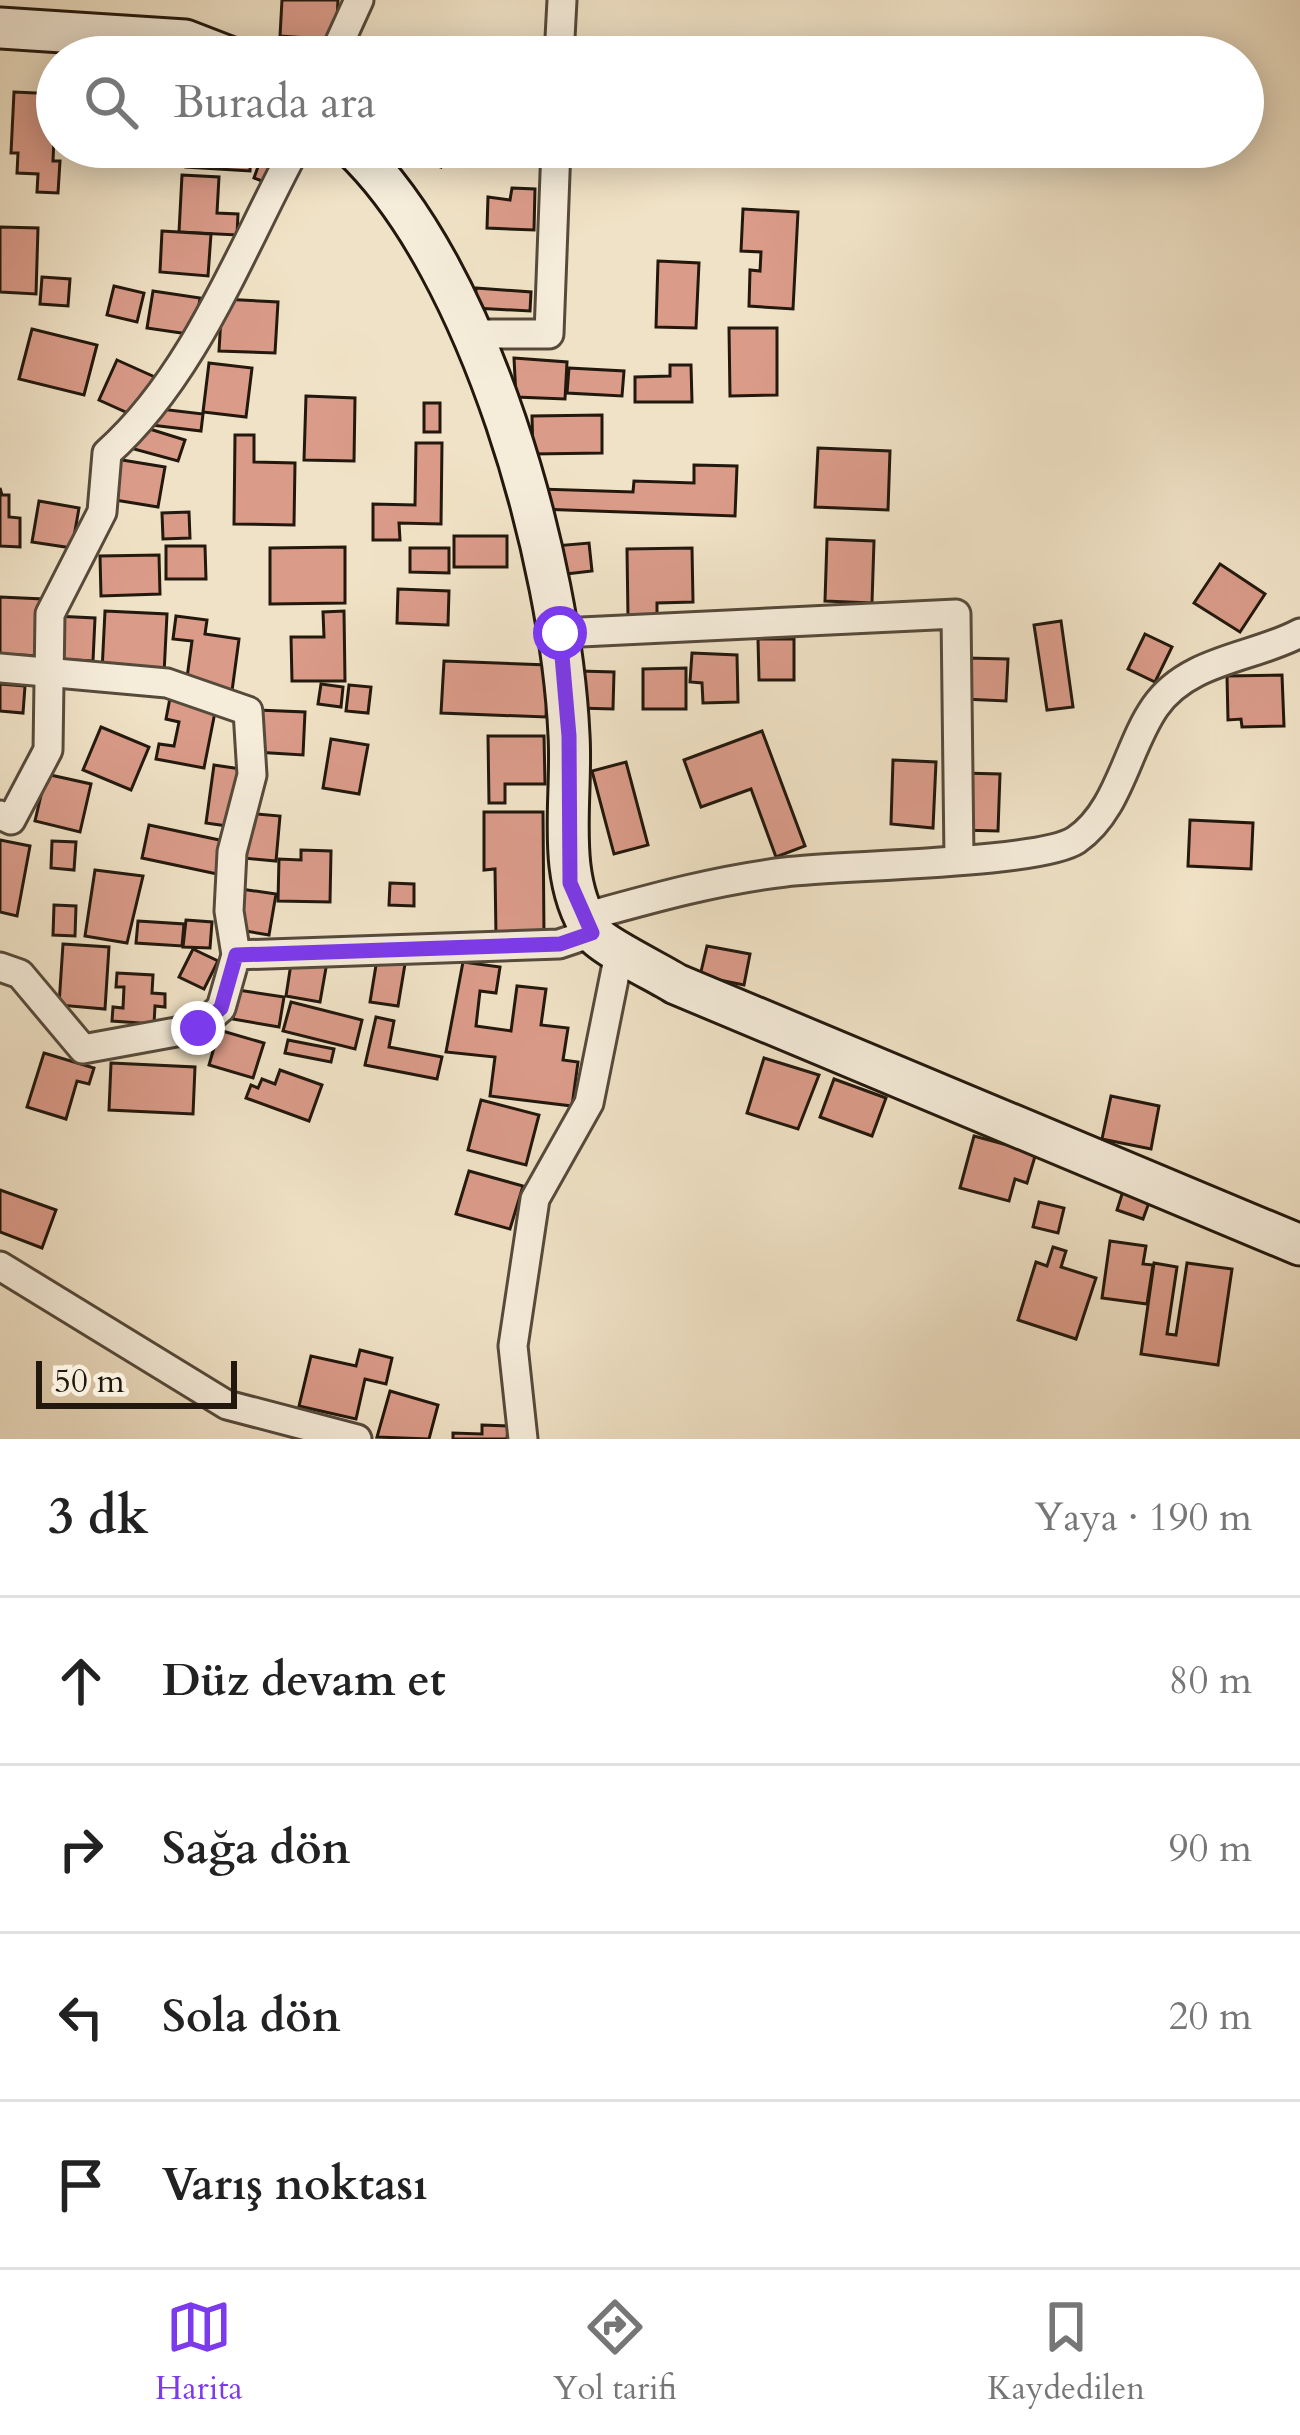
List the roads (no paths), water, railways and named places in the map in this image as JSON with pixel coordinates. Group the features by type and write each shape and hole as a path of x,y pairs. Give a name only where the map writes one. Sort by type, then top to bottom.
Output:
{"street":[{"path":"343,36 359,0"},
{"path":"561,36 562,0"},
{"path":"9,19 151,36"},
{"path":"0,815 11,820 48,750 50,614 102,512 107,453 141,423 189,346 285,168"},
{"path":"370,168 398,201 471,334 505,410 560,633 569,736 570,883 600,933 676,984 1300,1245"},
{"path":"471,334 549,334 555,168"},
{"path":"560,633 956,614 958,857"},
{"path":"236,955 560,944 600,933 678,890 782,872 1029,854 1075,840 1105,807 1157,703 1222,658 1299,635"},
{"path":"0,668 167,683 248,711 252,775 232,851 229,911 236,955 221,1008 198,1028 83,1049 20,974 0,967"},
{"path":"523,1439 513,1346 535,1199 589,1103 600,933"},
{"path":"0,1266 227,1405 357,1439"}]}
